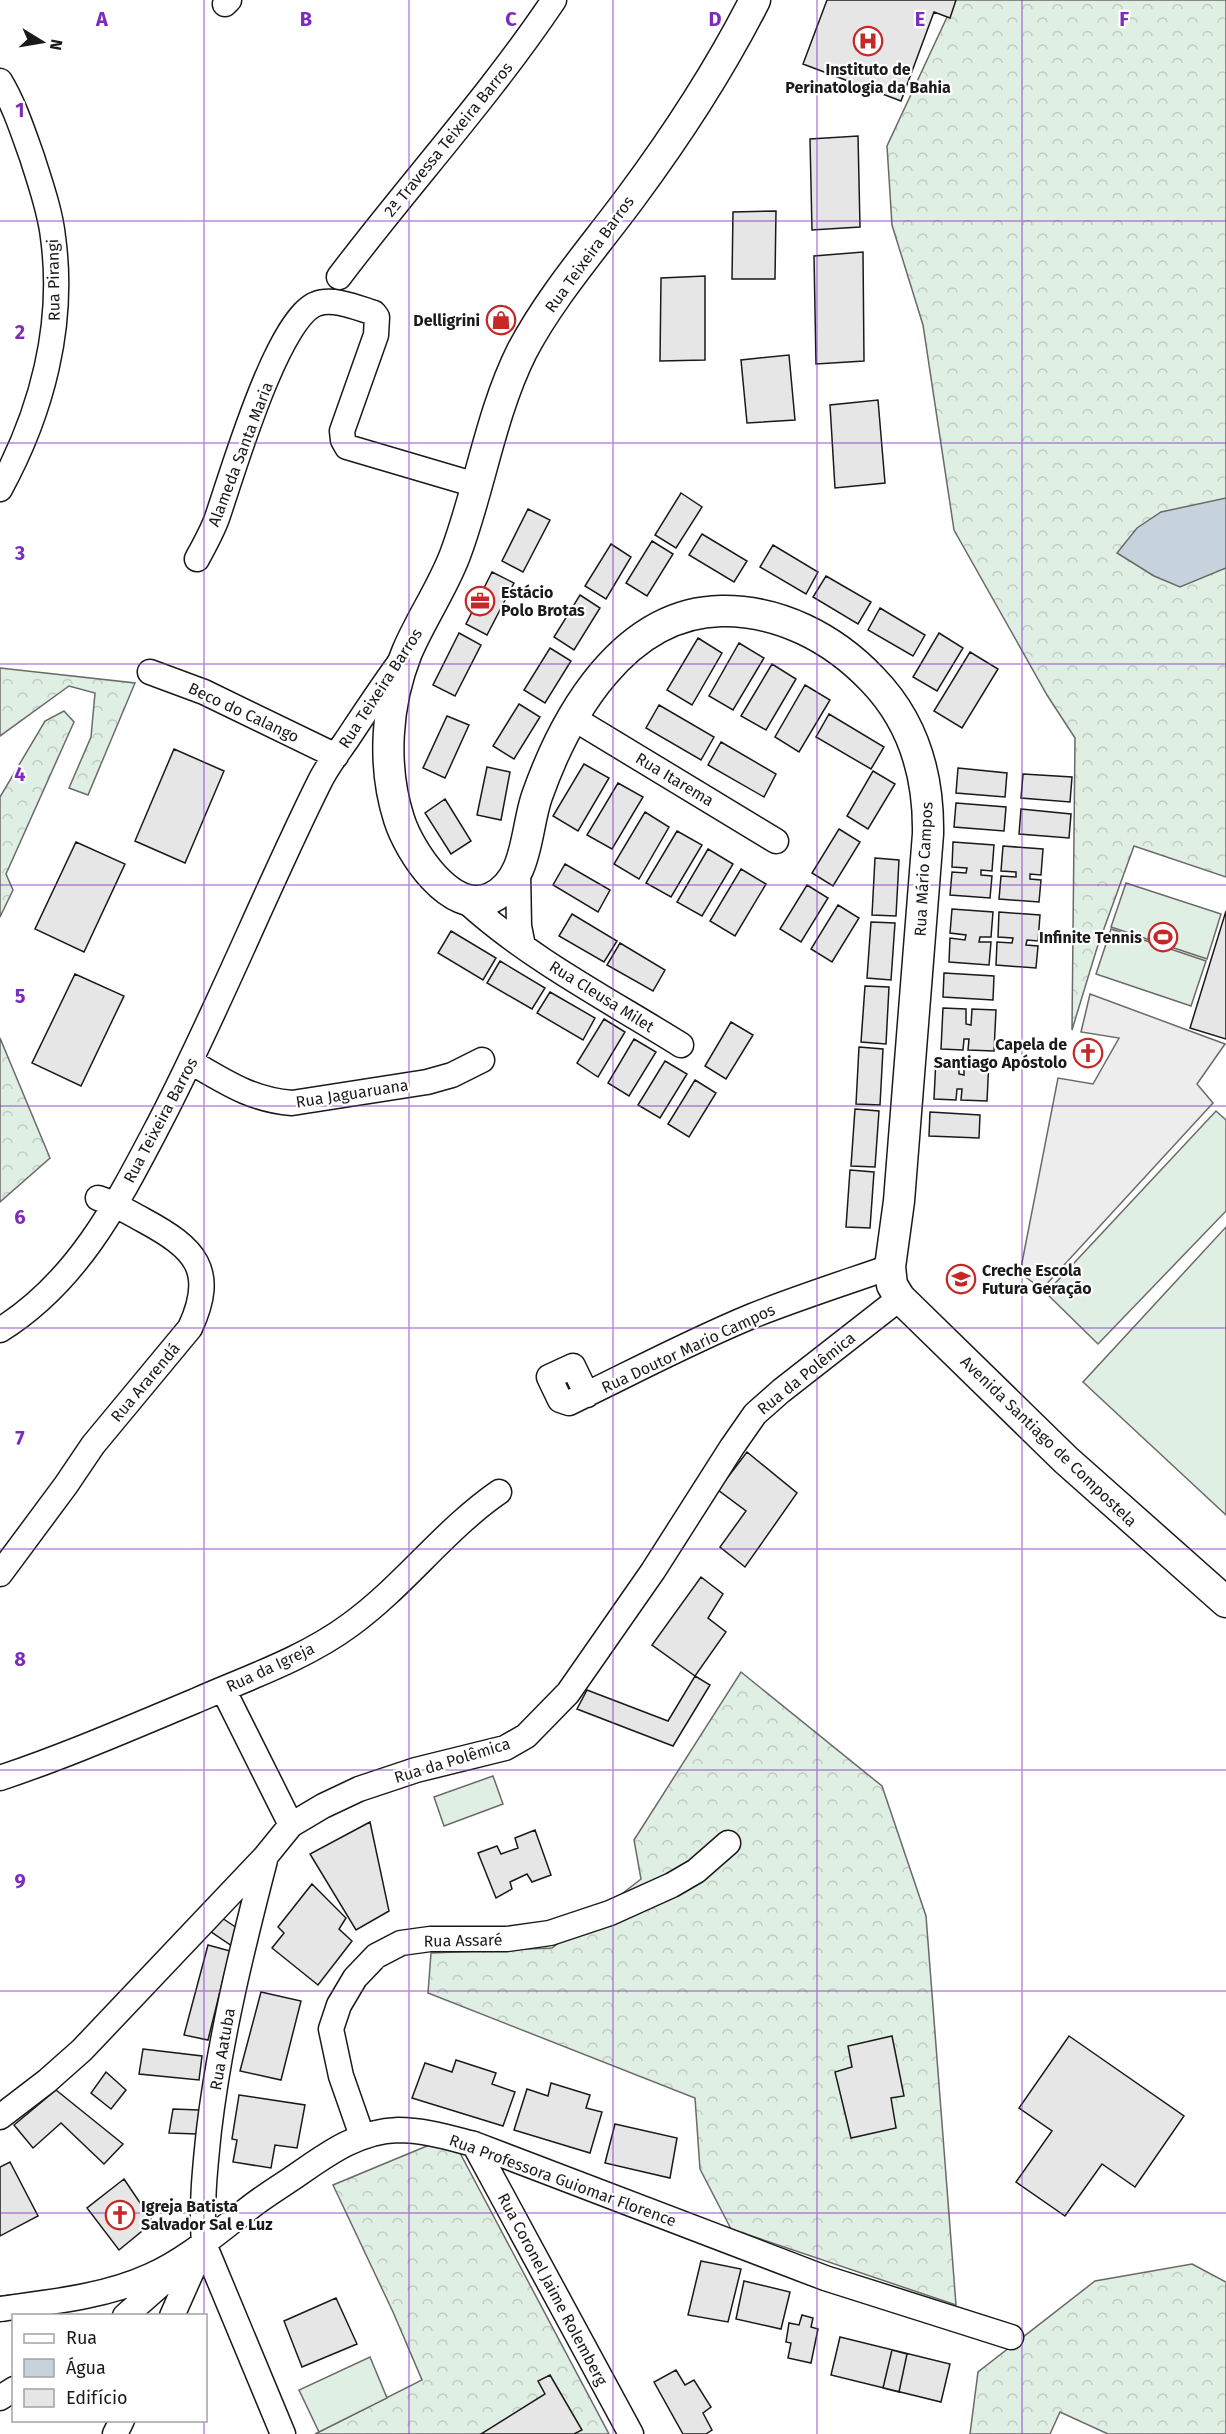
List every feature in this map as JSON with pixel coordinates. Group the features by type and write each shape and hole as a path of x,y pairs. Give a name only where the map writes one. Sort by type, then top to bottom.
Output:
{"main road":[{"name":"Rua Teixeira Barros","path":"407,653 455,554 507,386 522,352 544,315 642,182 691,108 729,50 755,0"},
{"name":"Rua Mário Campos","path":"466,901 484,901 496,896 510,885 518,872 537,796 573,718 600,677 621,653 644,635 673,620 708,611 737,611 768,615 797,625 862,668 890,697 908,730 919,759 929,801 899,1201 891,1267"},
{"name":"Rua Cleusa Milet","path":"407,653 392,710 388,752 392,797 402,829 417,858 440,883 466,901"},
{"name":"Avenida Santiago de Compostela","path":"891,1267 892,1285 900,1298 1066,1460 1226,1602"}],"street":[{"name":"2ª Travessa Teixeira Barros","path":"339,276 392,207 474,111 517,55 554,0"},
{"name":"Rua Pirangi","path":"0,81 22,127 41,186 53,237 56,298 52,344 40,396 27,435 4,473"},
{"name":"Alameda Santa Maria","path":"197,559 216,521 248,424 286,337 305,309 319,302 334,302 374,313 377,317 376,334 342,431 347,447 476,485"},
{"name":"Rua Teixeira Barros","path":"0,1330 24,1315 48,1295 70,1271 106,1201 191,1062 319,782 371,700 407,653"},
{"name":"Beco do Calango","path":"150,672 204,692 336,756"},
{"name":"Rua Itarema","path":"573,718 776,841"},
{"path":"518,872 519,926 523,946"},
{"name":"Rua Cleusa Milet","path":"466,901 489,922 523,946 681,1045"},
{"name":"Rua Jaguaruana","path":"191,1062 244,1092 269,1101 292,1103 427,1082 452,1075 482,1060"},
{"name":"Rua Ararendá","path":"0,1574 93,1445 190,1328 201,1306 203,1287 200,1269 189,1251 172,1237 106,1201"},
{"name":"Rua Doutor Mario Campos","path":"587,1395 753,1316 891,1267"},
{"name":"Rua da Polêmica","path":"0,2117 47,2081 82,2050 265,1857 291,1825 323,1806 359,1789 416,1770 505,1748 526,1736 568,1693 653,1571 755,1414 781,1390 900,1298"},
{"name":"Rua da Igreja","path":"0,1778 125,1731 224,1689 320,1644 351,1625 467,1517 499,1492"},
{"path":"224,1689 291,1825"},
{"name":"Rua Assaré","path":"362,2136 340,2076 332,2029 339,2005 355,1978 376,1956 402,1943 430,1939 507,1939 550,1933 610,1913 672,1885 696,1871 728,1843"},
{"name":"Rua Aatuba","path":"204,2244 203,2188 215,2077 233,1987 265,1857"},
{"name":"Rua Professora Guiomar Florence","path":"0,2309 65,2301 110,2290 151,2276 204,2244 249,2208 329,2153 362,2136 399,2130 437,2135 474,2144 825,2278 1011,2337"},
{"name":"Rua Coronel Jaime Rolemberg","path":"474,2144 631,2434"},
{"path":"127,2314 204,2244"},
{"path":"173,2314 204,2244"},
{"path":"204,2244 283,2434"}],"green space":[{"path":"955,0 1226,0 1226,877 1134,846 1097,948 1072,1030 1075,738 1047,695 954,530 923,325 892,225 887,146"},
{"path":"0,668 135,683 88,795 69,788 91,737 95,693 69,686 0,736"},
{"path":"64,711 74,722 6,874 13,890 0,917 0,797 45,721"},
{"path":"1126,883 1221,914 1207,959 1111,927"},
{"path":"1111,929 1206,961 1191,1006 1096,974"},
{"path":"0,1038 50,1158 0,1202"},
{"path":"1216,1111 1226,1120 1226,1211 1098,1344 1046,1293"},
{"path":"1226,1227 1226,1515 1083,1382"},
{"path":"741,1672 882,1786 926,1916 956,2305 731,2229 700,2169 695,2098 428,1993 431,1953 552,1948 641,1879 634,1840"},
{"path":"493,1776 503,1804 444,1826 434,1797"},
{"path":"451,2136 609,2434 315,2434 422,2380 393,2312 333,2185"},
{"path":"1192,2264 1226,2282 1226,2434 1108,2434 1060,2412 1050,2434 970,2434 978,2372 1095,2281"},
{"path":"370,2357 387,2398 319,2432 299,2390"}],"shaded area":[{"path":"1090,994 1225,1044 1197,1084 1213,1103 1042,1289 1020,1273 1058,1078 1093,1084 1119,1038 1081,1032"}],"water":[{"path":"1226,498 1226,568 1180,587 1154,576 1117,553 1137,528 1161,512"}],"building":[{"name":"Instituto de Perinatologia da Bahia","path":"827,0 956,0 950,18 934,12 901,101 803,64"},
{"path":"858,136 860,227 812,230 810,139"},
{"path":"776,211 775,279 732,279 733,212"},
{"path":"863,252 864,361 816,364 814,256"},
{"path":"705,276 705,360 660,361 661,278"},
{"path":"789,355 795,420 747,423 741,360"},
{"path":"878,400 885,483 835,488 830,405"},
{"path":"681,493 702,507 676,548 655,535"},
{"path":"528,509 550,520 523,572 502,561"},
{"path":"702,534 747,561 734,582 689,555"},
{"path":"652,541 673,554 647,596 626,583"},
{"path":"611,544 631,557 606,599 585,586"},
{"path":"773,545 818,572 806,594 760,567"},
{"path":"492,572 514,583 487,635 466,624"},
{"path":"826,576 871,602 858,624 813,597"},
{"path":"580,595 600,608 574,650 554,637"},
{"path":"880,608 925,635 913,656 868,630"},
{"path":"459,633 481,645 455,696 433,685"},
{"path":"939,633 963,648 937,691 913,677"},
{"path":"698,638 722,653 692,705 667,690"},
{"path":"739,643 764,658 733,710 709,696"},
{"path":"550,648 571,661 545,703 524,690"},
{"path":"970,652 998,669 962,728 934,711"},
{"path":"772,664 796,679 766,730 741,716"},
{"path":"805,685 830,700 799,752 775,737"},
{"path":"519,704 540,717 514,759 493,746"},
{"path":"659,705 714,737 701,760 646,728"},
{"path":"829,714 884,747 871,769 816,737"},
{"path":"447,716 469,725 445,778 423,768"},
{"path":"721,742 776,774 764,797 708,765"},
{"path":"174,749 224,771 185,863 135,841"},
{"path":"584,764 609,778 578,831 553,816"},
{"path":"487,767 510,772 501,820 477,815"},
{"path":"958,768 1007,773 1005,797 956,793"},
{"path":"873,771 895,784 868,829 847,816"},
{"path":"1023,774 1072,777 1070,802 1021,798"},
{"path":"618,783 643,797 612,849 587,835"},
{"path":"445,799 471,841 451,854 425,813"},
{"path":"956,803 1006,807 1004,831 954,827"},
{"path":"1021,809 1071,814 1069,838 1019,834"},
{"path":"645,812 669,827 639,879 614,864"},
{"path":"839,829 860,842 833,886 812,873"},
{"path":"677,831 702,845 671,897 646,883"},
{"path":"76,842 125,864 84,952 35,929"},
{"path":"953,842 994,845 992,871 981,870 981,875 992,876 990,898 950,895 952,872 966,873 967,868 952,867"},
{"path":"1003,846 1043,849 1041,875 1030,874 1030,879 1041,880 1039,902 999,899 1001,876 1016,877 1016,872 1001,871"},
{"path":"708,849 733,864 702,916 677,902"},
{"path":"875,858 899,860 896,916 872,915"},
{"path":"565,864 610,890 598,912 553,885"},
{"path":"741,869 766,884 735,936 710,921"},
{"path":"807,885 828,898 801,942 780,929"},
{"path":"838,905 859,918 832,962 811,949"},
{"path":"952,909 993,912 991,937 980,937 979,942 991,942 989,965 949,962 950,938 965,940 966,935 950,933"},
{"path":"1226,911 1226,1039 1190,1028"},
{"path":"999,912 1040,915 1038,941 1027,940 1026,945 1038,946 1036,968 996,965 997,942 1012,943 1013,938 998,937"},
{"path":"572,914 617,941 604,962 559,936"},
{"path":"871,922 895,923 891,980 867,978"},
{"path":"451,931 496,958 483,980 438,953"},
{"path":"620,943 665,970 653,991 607,965"},
{"path":"500,961 545,988 532,1009 487,983"},
{"path":"944,973 994,976 993,1000 943,997"},
{"path":"75,974 124,996 81,1086 32,1063"},
{"path":"865,986 889,987 886,1044 861,1042"},
{"path":"550,992 595,1018 583,1040 537,1013"},
{"path":"943,1008 966,1009 966,1024 971,1025 972,1009 996,1010 994,1051 968,1050 969,1039 964,1039 963,1050 941,1049"},
{"path":"604,1019 625,1032 598,1077 577,1063"},
{"path":"731,1022 753,1035 726,1079 705,1066"},
{"path":"634,1039 656,1052 629,1096 608,1083"},
{"name":"Capela de Santiago Apóstolo","path":"1088,1043 1095,1046 1098,1053 1095,1060 1088,1063 1081,1060 1078,1053 1081,1046"},
{"path":"859,1047 883,1049 880,1105 856,1104"},
{"path":"936,1058 959,1059 959,1074 964,1075 964,1059 989,1060 987,1101 961,1100 962,1089 957,1089 956,1100 934,1099"},
{"path":"665,1061 687,1074 660,1118 638,1105"},
{"path":"695,1080 716,1093 689,1137 668,1124"},
{"path":"855,1109 879,1111 875,1167 851,1166"},
{"path":"930,1112 980,1115 979,1138 929,1136"},
{"path":"850,1170 874,1172 870,1228 846,1227"},
{"path":"747,1452 797,1493 745,1567 720,1547 746,1511 718,1490"},
{"path":"701,1577 723,1594 708,1618 726,1632 695,1676 652,1645"},
{"path":"695,1676 710,1685 673,1746 577,1709 587,1690 668,1721"},
{"path":"370,1822 389,1911 356,1930 310,1854"},
{"path":"535,1830 551,1875 532,1882 527,1874 510,1882 512,1889 496,1898 478,1853 497,1846 501,1854 518,1848 515,1838"},
{"path":"312,1884 346,1918 339,1929 352,1941 318,1985 272,1948 284,1933 278,1927"},
{"path":"219,1916 237,1928 232,1946 207,1929"},
{"path":"208,1945 230,1951 208,2040 184,2035"},
{"path":"261,1992 301,2001 281,2080 240,2071"},
{"path":"892,2036 904,2096 891,2098 896,2128 851,2138 835,2072 852,2067 848,2046"},
{"path":"1069,2036 1184,2116 1135,2187 1102,2164 1065,2216 1016,2182 1052,2131 1019,2108"},
{"path":"143,2049 202,2056 199,2080 139,2074"},
{"path":"456,2060 496,2073 492,2084 515,2092 503,2126 412,2098 425,2063 452,2072"},
{"path":"106,2072 126,2090 111,2109 91,2093"},
{"path":"551,2083 590,2095 586,2108 602,2112 590,2153 514,2130 527,2089 548,2096"},
{"path":"56,2090 123,2144 104,2164 61,2123 33,2148 14,2125"},
{"path":"239,2095 305,2105 297,2148 275,2145 271,2168 233,2162 237,2140 232,2139"},
{"path":"173,2109 199,2110 197,2134 169,2133"},
{"path":"615,2124 677,2138 670,2178 605,2163"},
{"path":"10,2162 38,2216 0,2236 0,2167"},
{"name":"Igreja Batista Salvador Sal e Luz","path":"124,2179 153,2222 119,2250 87,2208"},
{"path":"701,2261 741,2269 728,2322 688,2315"},
{"path":"744,2281 790,2292 781,2329 736,2319"},
{"path":"336,2298 357,2344 302,2367 284,2321"},
{"path":"802,2315 813,2318 811,2327 818,2329 811,2363 788,2358 791,2343 786,2342 789,2323 799,2325"},
{"path":"840,2337 950,2364 941,2402 831,2375"},
{"path":"892,2350 907,2354 899,2392 883,2388"},
{"path":"676,2370 685,2385 694,2380 711,2407 703,2413 712,2430 706,2434 683,2434 654,2382"},
{"path":"550,2375 582,2430 574,2434 481,2434 545,2394 538,2381"}],"place":[{"name":"Instituto de Perinatologia da Bahia","path":"868,41"},
{"name":"Delligrini","path":"501,320"},
{"name":"Estácio Polo Brotas","path":"480,601"},
{"name":"Infinite Tennis","path":"1163,937"},
{"name":"Capela de Santiago Apóstolo","path":"1088,1053"},
{"name":"Creche Escola Futura Geração","path":"961,1279"},
{"name":"Igreja Batista Salvador Sal e Luz","path":"120,2215"}]}
